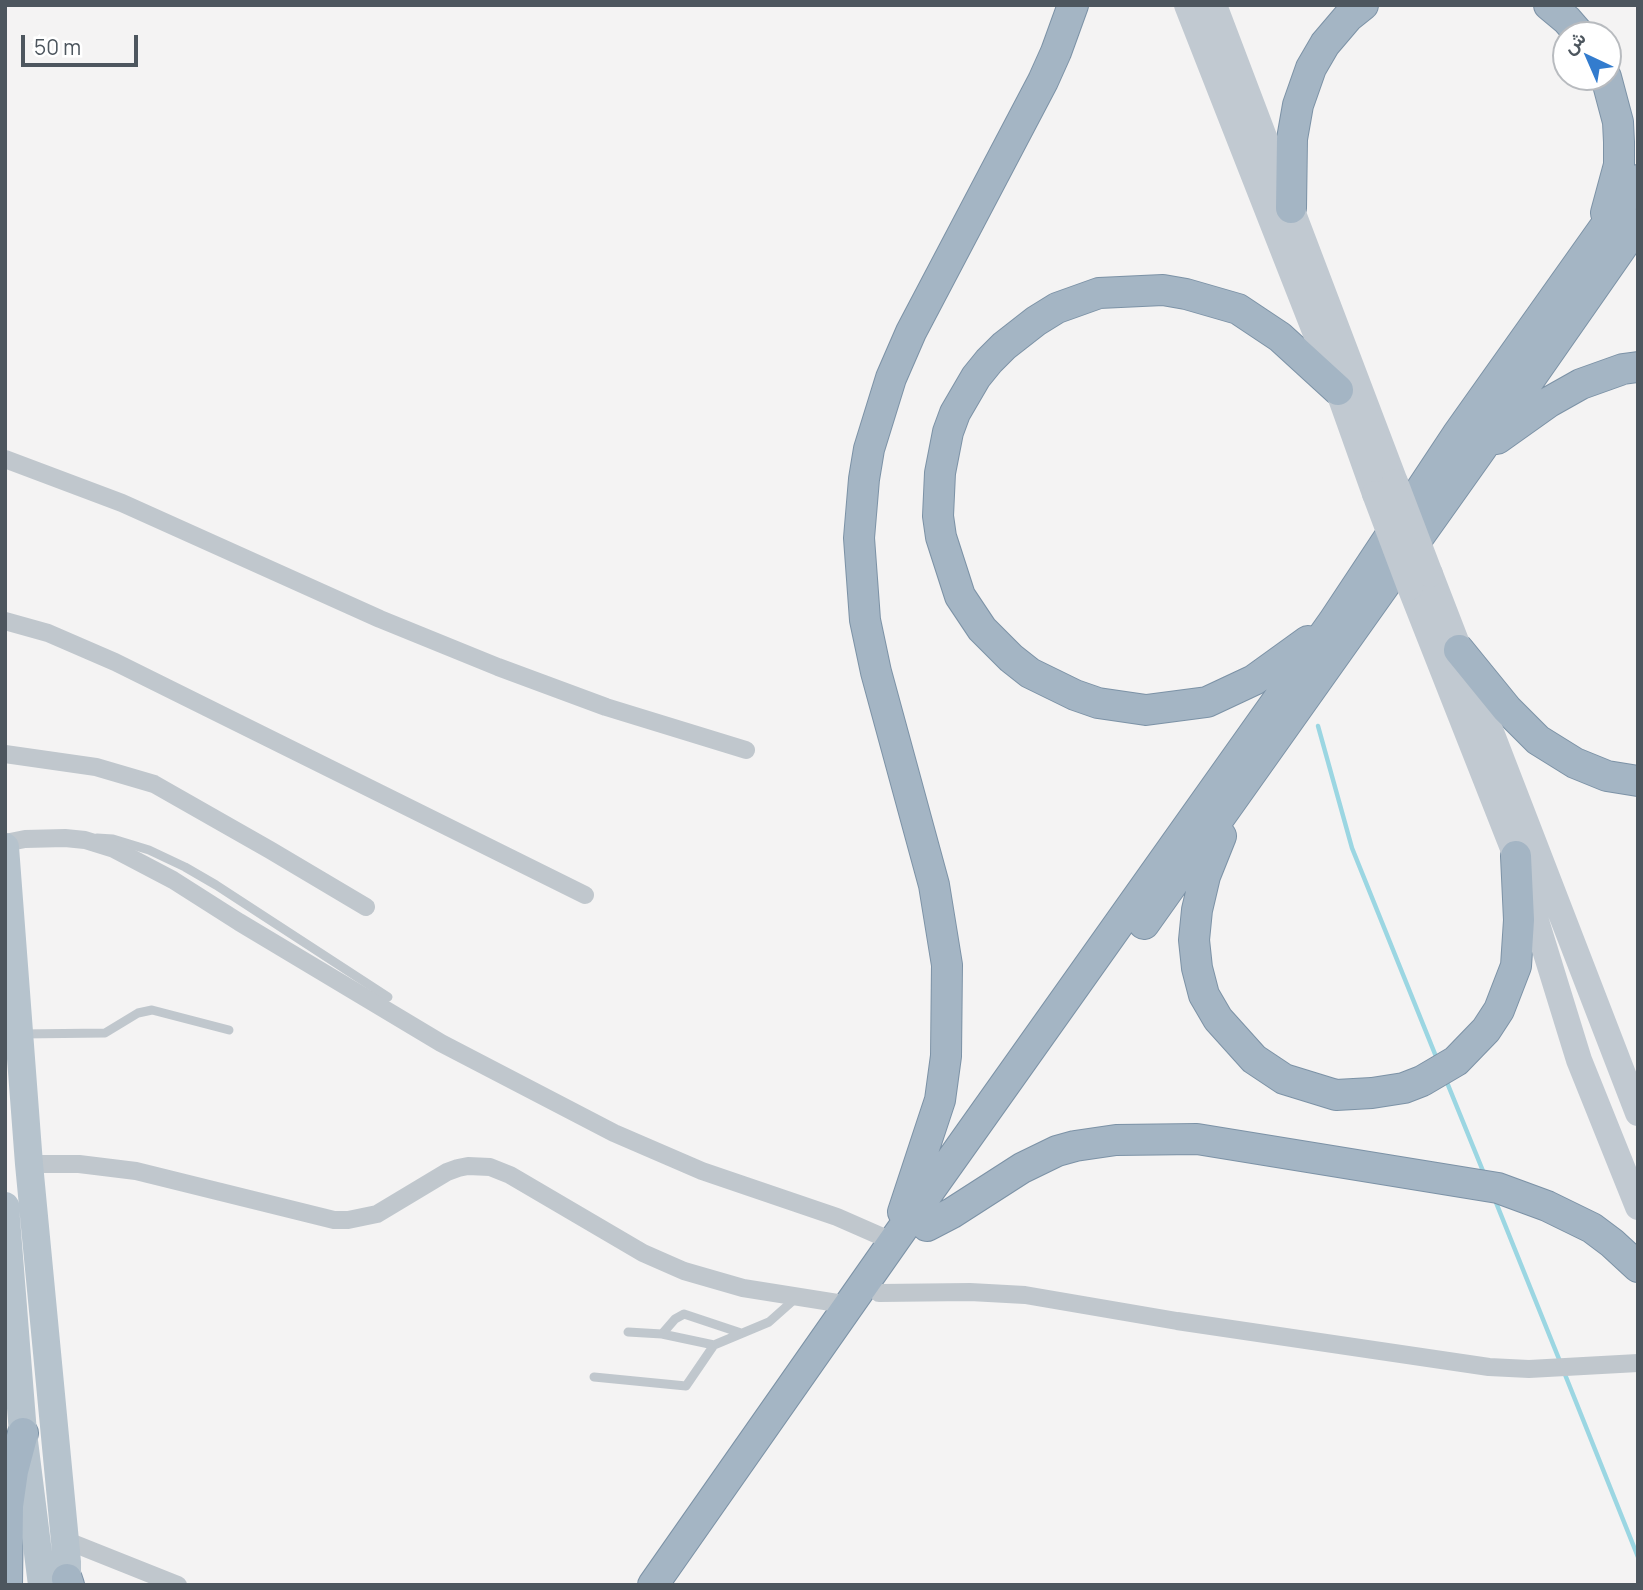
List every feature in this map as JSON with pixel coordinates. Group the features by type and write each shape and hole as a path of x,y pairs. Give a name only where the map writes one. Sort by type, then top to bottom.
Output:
{"highway":[{"path":"895,1240 940,1100 946,1056 948,998 941,918 934,885 876,672 865,620 859,538 864,479 869,449 891,378 918,320 1043,81 1073,5"},
{"path":"1291,208 1292,139 1298,105 1311,68 1336,30 1363,5"},
{"path":"1549,5 1568,21"},
{"path":"1599,235 1619,165 1618,122 1610,91"},
{"path":"667,1585 850,1305 1333,622 1457,435 1638,180"},
{"path":"667,1585 1240,790 1638,224"},
{"path":"1333,622 1254,680 1207,702 1146,710 1122,708 1075,695 1030,673 996,644 970,613 960,596 946,557 938,516 938,493 948,432 965,394 983,369 1004,346 1036,321 1057,308 1099,293 1163,290 1186,293 1238,309 1280,337 1338,390"},
{"path":"1479,452 1549,402 1581,384 1623,369 1638,367"},
{"path":"1459,650 1507,709 1538,740 1576,763 1607,776 1638,781"},
{"path":"1240,790 1205,876 1197,910 1194,940 1204,995 1218,1019 1254,1059 1284,1079 1336,1095 1404,1088 1440,1072 1470,1047 1499,1010 1516,966 1519,932 1516,856"},
{"path":"927,1226 1039,1158 1075,1146 1116,1140 1197,1139 1498,1188 1571,1217 1612,1243 1638,1267"},
{"path":"7,1585 8,1490 23,1433"}],"main road":[{"path":"1187,5 1338,390 1385,488"},
{"path":"1214,5 1291,208 1385,488 1516,856 1579,1060 1638,1207"},
{"path":"1420,581 1459,650 1638,1113"},
{"path":"5,845 29,1164 65,1541 61,1583"},
{"path":"5,1206 23,1433 61,1583"}],"street":[{"path":"5,459 121,503 380,619 498,667 606,707 746,750"},
{"path":"5,621 48,633 115,662 585,895"},
{"path":"5,754 96,767 153,785 259,843 366,907"},
{"path":"5,845 45,837 85,840 114,849 151,867 413,1027 614,1133 702,1171 837,1217 895,1240"},
{"path":"29,1164 79,1164 136,1171 334,1220 377,1214 457,1168 490,1167 510,1175 623,1242 663,1262 723,1283 850,1305"},
{"path":"879,1293 1025,1294 1177,1321 1489,1367 1529,1369 1638,1363"},
{"path":"65,1541 178,1585"}],"lane":[{"path":"85,840 99,837 113,839 149,850 185,867 388,997"},
{"path":"20,1034 105,1033 138,1013 152,1010 229,1030"},
{"path":"594,1377 683,1387 691,1382 714,1345 769,1322 797,1297"},
{"path":"662,1334 675,1319 684,1314 741,1333"},
{"path":"628,1332 662,1334 714,1345"}],"waterway":[{"path":"1318,726 1352,848 1437,1059"},
{"path":"1446,1080 1485,1176"},
{"path":"1495,1200 1561,1364"},
{"path":"1564,1372 1638,1557"}]}
